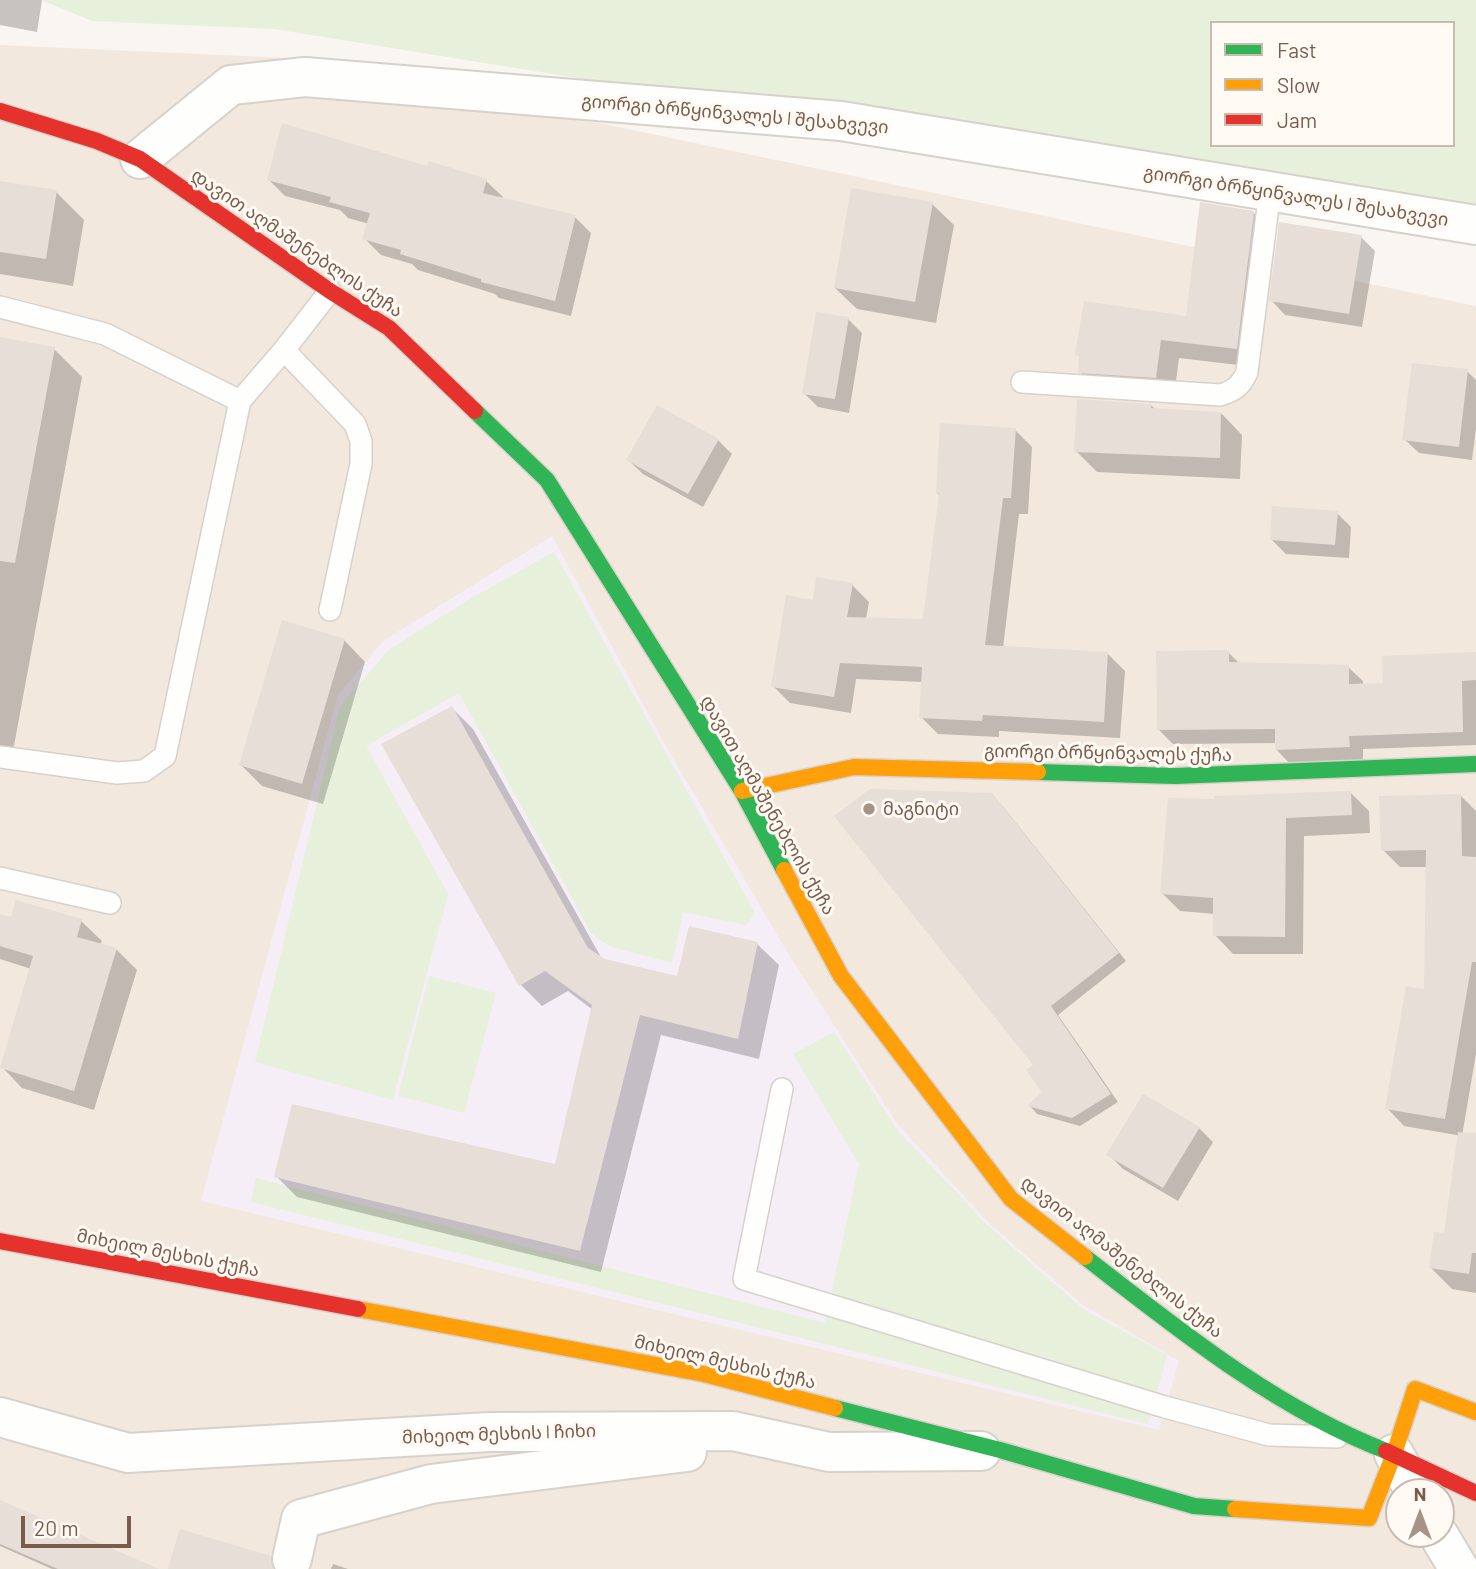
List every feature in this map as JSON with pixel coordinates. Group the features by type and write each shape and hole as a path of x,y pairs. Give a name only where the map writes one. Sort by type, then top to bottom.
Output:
{"street":[{"name":"გიორგი ბრწყინვალეს I შესახვევი","path":"139,159 232,85 305,77 841,121 1476,226"},
{"name":"დავით აღმაშენებლის ქუჩა","path":"0,111 97,141 139,159 330,291 389,328 547,480 742,791 841,976 1011,1199 1134,1295 1263,1388 1350,1437 1394,1454 1476,1493"},
{"name":"გიორგი ბრწყინვალეს ქუჩა","path":"742,791 854,767 1175,776 1476,764"},
{"name":"მიხეილ მესხის ქუჩა","path":"0,1241 704,1374 1000,1450 1194,1506 1369,1518 1394,1454"},
{"path":"1407,1478 1394,1454 1415,1389 1476,1412"},
{"name":"მიხეილ მესხის I ჩიხი","path":"0,1417 128,1453 489,1432 706,1431 733,1431 829,1452 1000,1450"},
{"path":"292,1559 301,1519 431,1484 684,1452 829,1452"},
{"path":"1446,1548 1459,1569"}],"lane":[{"path":"1022,382 1220,395 1231,392 1242,383 1247,372 1270,191"},
{"path":"0,757 117,773 144,771 165,756 240,401 330,291"},
{"path":"0,307 105,334 240,401"},
{"path":"284,350 355,424 361,441 361,464 330,610"},
{"path":"0,878 110,903"},
{"path":"782,1089 744,1279 1165,1407 1269,1435 1350,1437"}],"shaded area":[{"path":"0,45 287,58 1476,306 1476,1569 0,1569"},
{"path":"552,536 667,748 788,953 896,1122 989,1223 1083,1305 1179,1361 1159,1430 201,1201 338,695 383,641"}],"green space":[{"path":"41,0 1476,0 1476,223 274,29 92,21"},
{"path":"554,552 755,913 746,925 683,912 672,963 609,946 591,933 459,693 366,746 448,894 393,1100 255,1062 340,706 389,650 466,601"},
{"path":"429,976 496,993 464,1113 398,1096"},
{"path":"834,1032 898,1131 986,1224 1083,1309 1167,1355 1148,1424 251,1202 256,1178 825,1323 859,1164 793,1054"}],"building":[{"path":"282,123 427,166 429,161 487,179 483,193 576,215 555,301 481,282 481,279 400,254 401,250 362,239 370,213 329,202 331,197 267,180"},
{"path":"0,181 57,190 46,259 0,252"},
{"path":"851,188 933,202 915,302 834,288"},
{"path":"1200,202 1254,211 1237,349 1161,340 1156,378 1078,373 1079,355 1075,355 1084,301 1186,316"},
{"path":"1279,222 1362,235 1349,314 1269,301"},
{"path":"816,312 849,317 835,399 802,394"},
{"path":"0,337 55,347 15,563 0,561"},
{"path":"1412,363 1468,369 1459,447 1402,440"},
{"path":"1077,399 1152,404 1151,408 1221,412 1220,458 1074,452"},
{"path":"657,405 719,439 688,494 626,460"},
{"path":"940,423 1016,428 1011,498 1003,498 985,645 1108,652 1104,722 983,715 982,721 919,718 922,667 840,663 834,697 771,687 786,595 813,600 816,577 853,583 847,617 923,619 939,494 936,493"},
{"path":"1272,506 1338,511 1335,545 1270,540"},
{"path":"282,620 345,639 302,784 239,765"},
{"path":"1229,650 1229,662 1349,665 1349,684 1383,683 1382,656 1476,652 1476,680 1462,681 1463,732 1349,736 1350,747 1275,750 1275,729 1157,730 1156,651"},
{"path":"452,706 588,948 605,959 677,976 689,926 758,942 738,1039 640,1015 580,1251 274,1177 292,1104 555,1164 592,1005 545,971 519,986 381,744"},
{"path":"870,789 992,793 1119,953 1051,1006 1111,1094 1072,1118 1027,1106 1042,1092 1026,1070 1033,1065 834,816"},
{"path":"1351,791 1352,815 1286,818 1285,937 1213,936 1213,898 1160,894 1168,798 1214,799 1214,796"},
{"path":"1461,794 1462,856 1476,857 1476,962 1472,962 1445,1119 1385,1109 1406,986 1424,989 1426,850 1381,851 1379,796"},
{"path":"16,900 82,919 77,937 117,948 74,1091 0,1068 33,956 0,946 0,914 11,917"},
{"path":"1143,1094 1200,1127 1163,1188 1106,1155"},
{"path":"1458,1132 1476,1133 1476,1253 1472,1253 1469,1274 1429,1268 1434,1232 1444,1233"},
{"path":"0,1500 159,1569 58,1569 0,1544"},
{"path":"180,1529 271,1556 273,1569 168,1569"}],"traffic: fast":[{"path":"475,411 547,480 742,791 784,870"},
{"path":"1038,772 1175,776 1476,764"},
{"path":"1085,1257 1192,1339 1267,1390 1305,1413 1386,1451"},
{"path":"835,1408 1000,1450 1194,1506 1235,1509"}],"traffic: slow":[{"path":"742,791 854,767 1038,772"},
{"path":"784,870 841,976 1011,1199 1085,1257"},
{"path":"358,1309 704,1374 835,1408"},
{"path":"1235,1509 1369,1518 1415,1389 1476,1412"}],"traffic: jam":[{"path":"0,111 97,141 140,159 330,291 389,328 475,411"},
{"path":"0,1241 358,1309"},
{"path":"1386,1451 1476,1493"}],"place":[{"name":"მაგნიტი","path":"869,809"}]}
